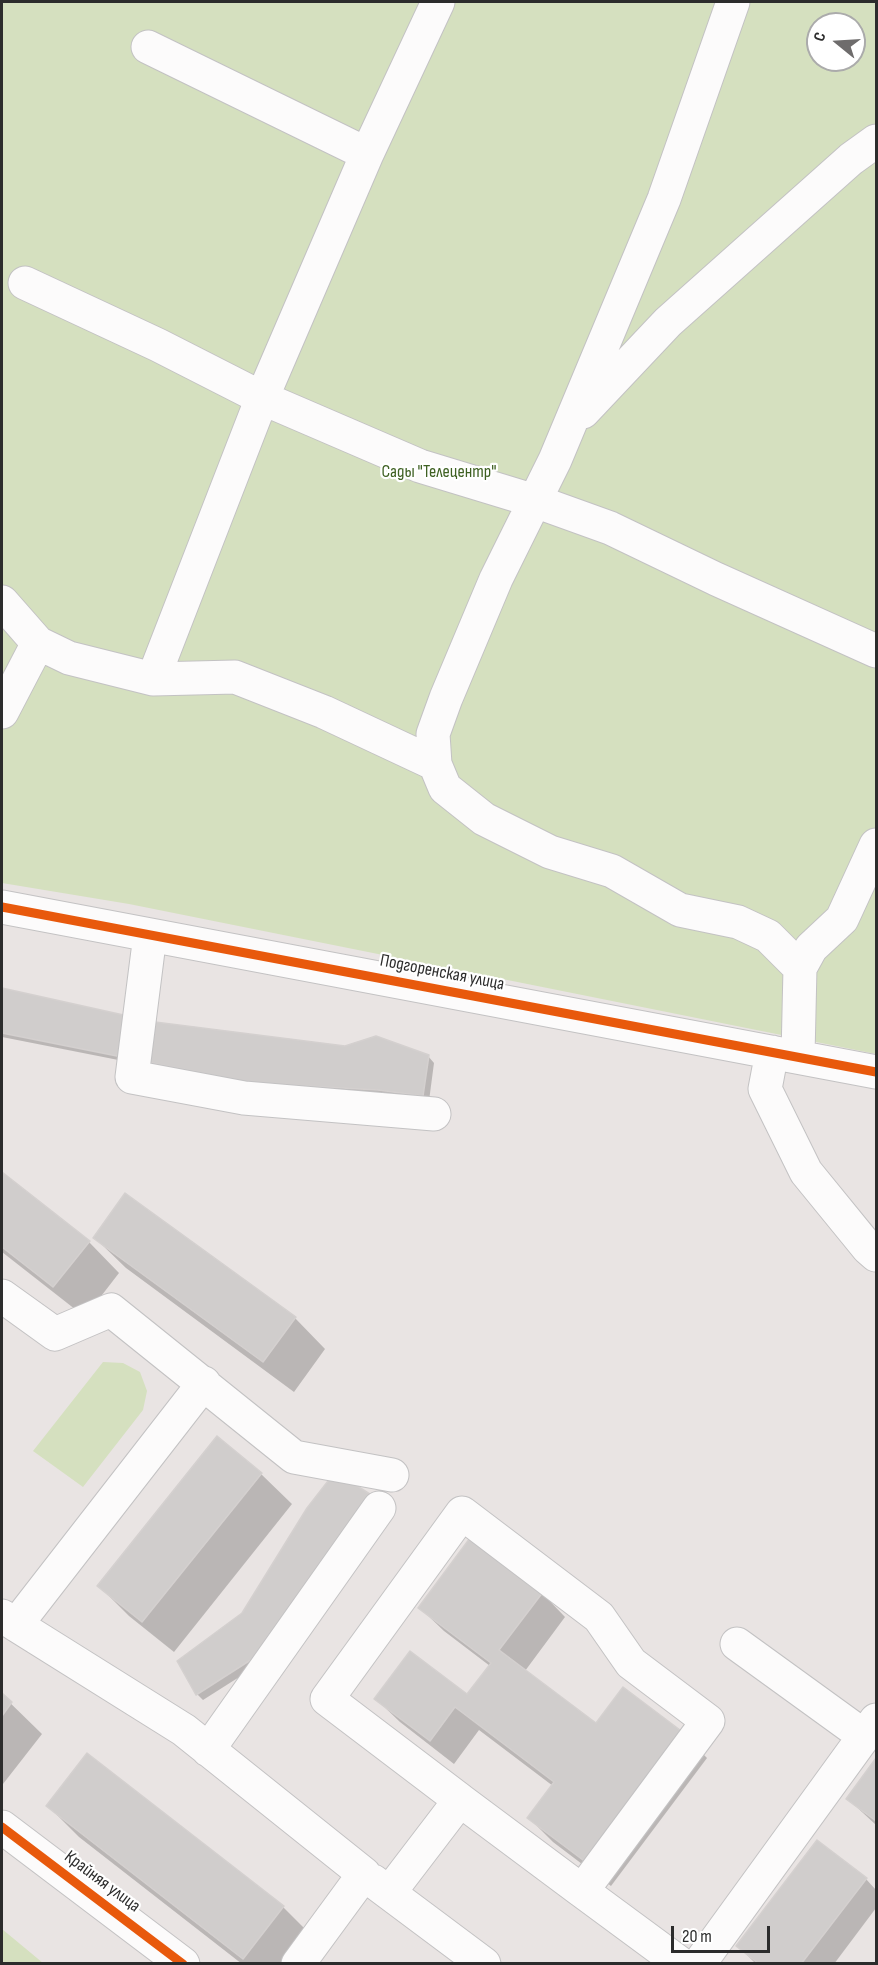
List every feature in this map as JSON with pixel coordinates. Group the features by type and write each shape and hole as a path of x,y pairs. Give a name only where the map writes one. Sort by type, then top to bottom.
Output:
{"street":[{"path":"153,679 262,398 367,154 438,2"},
{"path":"733,2 664,200 569,427 496,579 446,698 433,734 435,764 445,788 484,819 550,852 612,871 680,910 738,922 768,936 800,968"},
{"path":"148,47 367,154"},
{"path":"569,427 668,322 851,159 876,141"},
{"path":"25,283 158,345 262,398 420,466 535,501 610,528 716,579 876,651"},
{"path":"2,602 38,643 69,657 153,679 235,677 324,712 435,764"},
{"path":"2,712 38,643"},
{"path":"876,845 842,918 812,948 800,968 785,1054 765,1089 806,1172 876,1255"},
{"name":"Подгоренская улица","path":"2,907 876,1072"},
{"path":"150,935 132,1077 244,1098 434,1114"},
{"path":"2,1296 55,1334 111,1310 294,1457 393,1475"},
{"path":"204,1383 9,1621 184,1730 377,1884 484,1964"},
{"path":"208,1750 379,1508"},
{"path":"582,1890 708,1721 631,1664 599,1617 462,1513 327,1699 460,1800 681,1964"},
{"path":"699,1964 870,1728 737,1644"},
{"path":"298,1964 460,1800"},
{"name":"Крайняя улица","path":"2,1827 183,1964"}],"green space":[{"name":"Сады \"Телецентр\"","path":"2,2 876,2 876,1054 129,904 2,883"},
{"path":"103,1362 123,1363 140,1372 147,1391 143,1410 83,1487 33,1451"},
{"path":"2,1929 43,1963 2,1963"}],"building":[{"path":"2,988 155,1022 345,1046 376,1036 429,1055 423,1096 378,1090 252,1083 2,1033"},
{"path":"2,1172 90,1241 53,1287 2,1247"},
{"path":"125,1193 296,1317 263,1362 93,1238"},
{"path":"217,1436 262,1473 142,1622 97,1586"},
{"path":"335,1472 373,1496 260,1654 196,1695 177,1661 242,1613 307,1508"},
{"path":"470,1538 543,1592 499,1650 596,1723 623,1687 684,1733 587,1863 527,1818 554,1782 455,1707 430,1741 374,1699 410,1651 467,1694 491,1663 418,1608"},
{"path":"2,1693 12,1702 2,1716"},
{"path":"87,1753 284,1906 243,1959 46,1806"},
{"path":"876,1758 876,1821 846,1799"},
{"path":"817,1840 867,1878 801,1964 759,1964 736,1946"}],"cycle path":[{"path":"2,907 876,1072"},
{"path":"2,1827 183,1964"}]}
